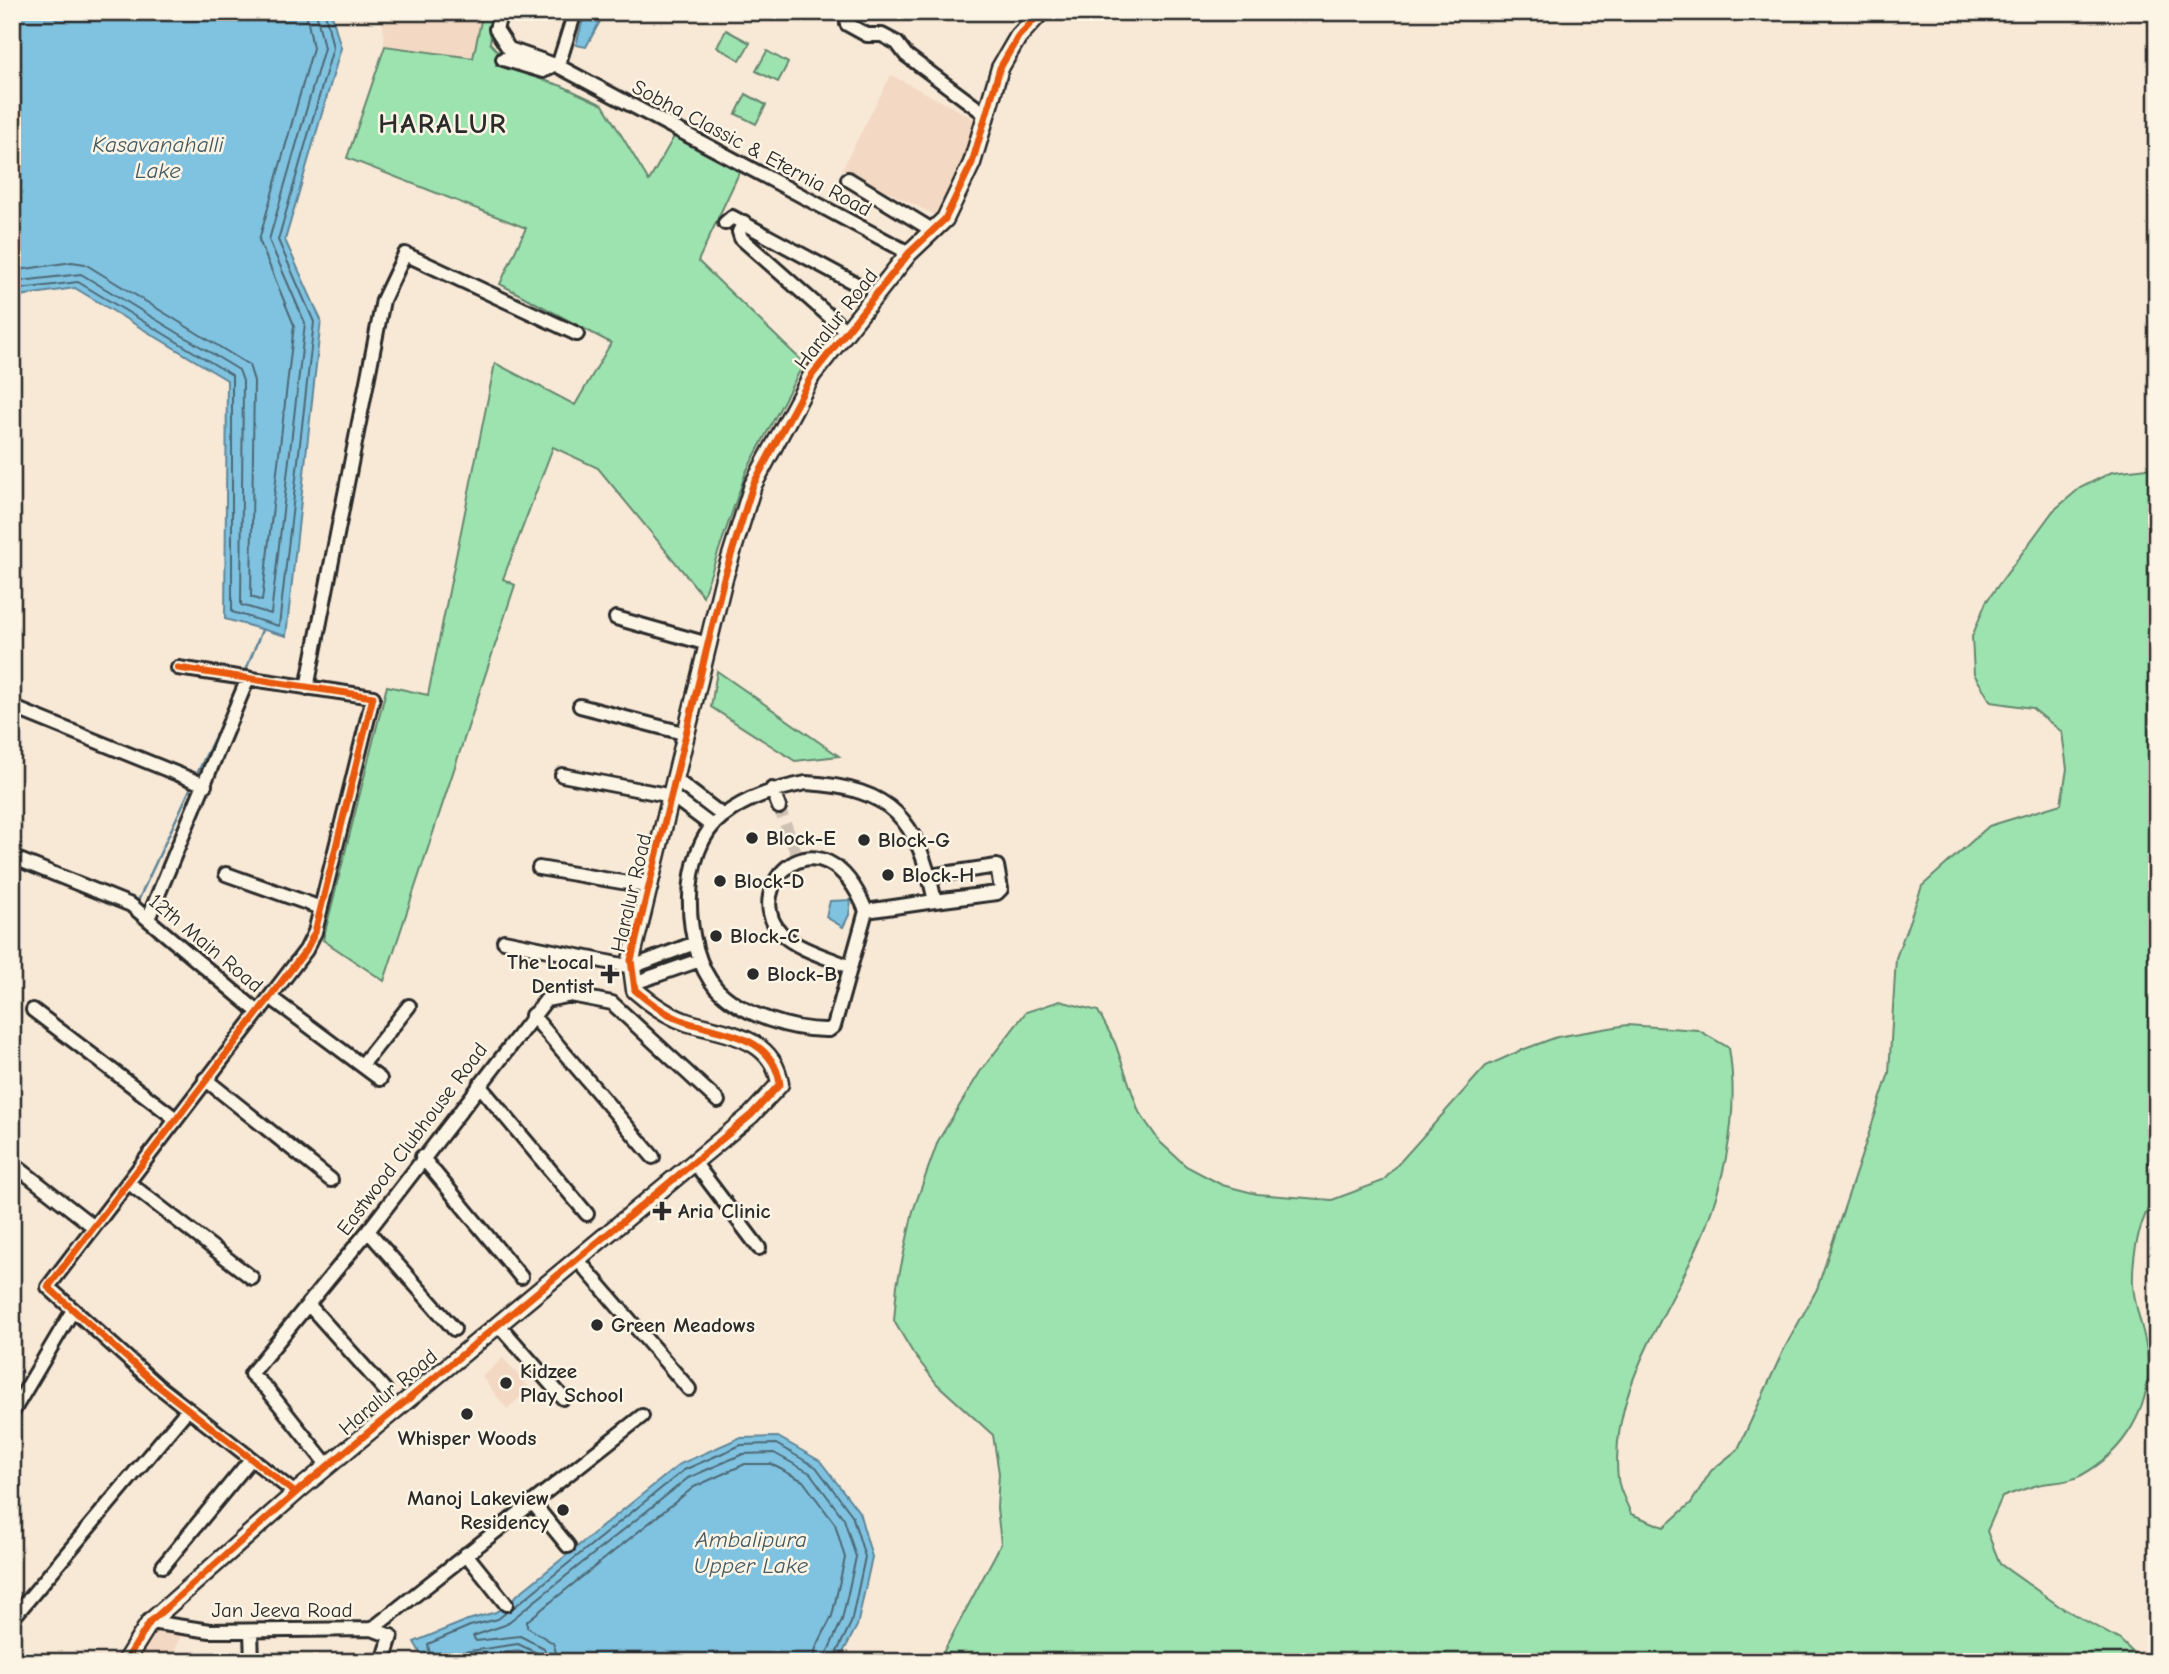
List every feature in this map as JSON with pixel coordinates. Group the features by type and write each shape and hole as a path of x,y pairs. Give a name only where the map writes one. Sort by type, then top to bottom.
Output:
{"street":[{"name":"Sobha Classic & Eternia Road","path":"501,12 496,29 503,44 577,76 909,253"},
{"path":"503,59 543,71 556,66 575,12"},
{"name":"Haralur Road","path":"125,1662 150,1622 295,1493 751,1115 780,1084 778,1066 761,1046 656,1009 635,990 633,975 651,887 708,644 753,485 812,375 909,253 944,219 961,190 1008,51 1041,12"},
{"path":"846,24 867,35 880,34 897,43 906,55 985,114"},
{"path":"848,179 932,230"},
{"path":"725,223 730,216 744,222 858,285"},
{"path":"744,222 739,232 741,238 846,331"},
{"path":"307,688 383,300 405,254 577,334"},
{"path":"616,618 708,644"},
{"path":"178,668 373,697 316,932 306,950 48,1287 188,1409 295,1493"},
{"path":"148,919 197,782 245,678"},
{"path":"580,706 687,734"},
{"path":"12,707 197,782"},
{"path":"562,775 673,796 712,826"},
{"path":"676,779 723,816"},
{"path":"850,967 783,936 774,924 770,909 771,888 778,874 798,859 815,856 831,862 856,886 866,911 834,1026 829,1030 817,1031 747,1009 717,988 700,960 689,902 692,870 712,826 723,816 772,789 806,783 844,785 876,799 902,818 918,840 935,901"},
{"path":"772,789 779,807"},
{"name":"12th Main Road","path":"12,857 131,905 258,1012"},
{"path":"866,911 998,893 1001,889 998,866 930,876"},
{"path":"539,868 651,887"},
{"path":"226,873 321,908"},
{"path":"504,941 633,975 700,960"},
{"path":"633,975 695,943"},
{"name":"Eastwood Clubhouse Road","path":"327,1465 251,1374 368,1231 531,1015 546,1000 571,995 612,1003 718,1101"},
{"path":"270,997 380,1079"},
{"path":"362,1065 409,1006"},
{"path":"33,1010 176,1119"},
{"path":"531,1015 653,1157"},
{"path":"205,1079 331,1180"},
{"path":"479,1084 587,1214"},
{"path":"422,1157 521,1277"},
{"path":"694,1162 760,1248"},
{"path":"12,1163 94,1227"},
{"path":"129,1183 252,1278"},
{"path":"368,1231 454,1329"},
{"path":"577,1259 690,1389"},
{"path":"308,1304 385,1391"},
{"path":"13,1409 74,1310"},
{"path":"498,1324 563,1398"},
{"path":"12,1619 188,1409"},
{"path":"372,1629 642,1416"},
{"path":"163,1566 251,1459"},
{"path":"532,1502 568,1546"},
{"path":"466,1554 506,1604"},
{"name":"Jan Jeeva Road","path":"150,1622 210,1631 372,1629"},
{"path":"372,1629 391,1636 383,1662"},
{"path":"251,1631 252,1662"}],"shaded area":[{"path":"381,12 483,12 474,58 385,46"},
{"path":"891,75 977,120 958,181 935,215 842,169"},
{"name":"Kidzee Play School","path":"503,1358 530,1389 507,1409 482,1377"},
{"path":"150,1624 183,1630 170,1662 130,1662"}],"green space":[{"path":"483,12 494,12 490,43 500,54 496,65 562,86 603,105 649,181 676,133 741,169 698,261 804,363 746,472 703,596 598,468 553,447 503,579 515,585 384,981 323,940 387,686 428,695 495,363 575,405 611,343 500,284 526,228 347,158 385,46 473,58"},
{"path":"726,30 750,43 740,60 717,47"},
{"path":"767,51 788,63 778,82 756,71"},
{"path":"746,94 766,105 756,124 736,114"},
{"path":"2148,468 2157,473 2157,1192 2138,1236 2133,1284 2147,1349 2148,1376 2140,1411 2132,1427 2109,1455 2075,1478 2038,1485 2002,1497 1987,1531 2000,1564 2059,1606 2120,1640 2143,1662 938,1662 1001,1544 997,1508 999,1473 993,1435 937,1384 913,1353 894,1321 897,1285 913,1211 938,1141 980,1072 1026,1012 1060,1001 1098,1011 1115,1043 1139,1112 1160,1142 1186,1166 1222,1185 1257,1194 1332,1200 1383,1181 1486,1066 1522,1050 1557,1037 1627,1025 1698,1030 1729,1048 1733,1093 1730,1138 1714,1204 1693,1257 1633,1379 1623,1411 1618,1445 1618,1479 1631,1514 1664,1527 1691,1503 1711,1471 1738,1449 1783,1351 1817,1289 1889,1073 1896,958 1922,886 1989,826 2061,804 2067,769 2062,732 2032,708 1991,702 1974,674 1972,637 1986,602 2053,511 2080,488 2112,472"},
{"path":"717,671 839,756 795,761 711,707"}],"water":[{"name":"Kasavanahalli Lake","path":"12,12 331,12 341,48 285,240 321,320 286,636 225,619 227,380 75,288 12,297"},
{"path":"585,12 604,14 586,47 576,45"},
{"path":"851,900 849,915 843,927 826,917 830,901"},
{"name":"Ambalipura Upper Lake","path":"778,1437 820,1461 859,1512 872,1557 857,1626 838,1662 539,1662 518,1651 426,1662 414,1642 468,1620 496,1612 680,1464 739,1438"}],"waterway":[{"path":"244,675 262,630"},
{"path":"196,776 231,703"},
{"path":"137,903 192,785"}],"tunnel":[{"path":"779,807 798,858"}],"cycle path":[{"path":"125,1662 150,1622 300,1489 751,1115 780,1084 776,1068 757,1046 731,1034 679,1019 659,1009 641,995 635,990 631,960 724,578 753,485 812,375 909,253 945,219 972,163 1000,68 1018,37 1041,12"},
{"path":"178,668 373,697 315,932 306,950 48,1287 157,1385 295,1493"}],"place":[{"name":"Block-E","path":"752,838"},
{"name":"Block-G","path":"864,840"},
{"name":"Block-H","path":"888,875"},
{"name":"Block-D","path":"720,881"},
{"name":"Block-C","path":"716,936"},
{"name":"The Local Dentist","path":"610,974"},
{"name":"Block-B","path":"753,974"},
{"name":"Aria Clinic","path":"662,1211"},
{"name":"Green Meadows","path":"597,1325"},
{"name":"Kidzee Play School","path":"506,1383"},
{"name":"Whisper Woods","path":"467,1414"},
{"name":"Manoj Lakeview Residency","path":"563,1510"}],"district":[{"name":"HARALUR","path":"443,123"}]}
